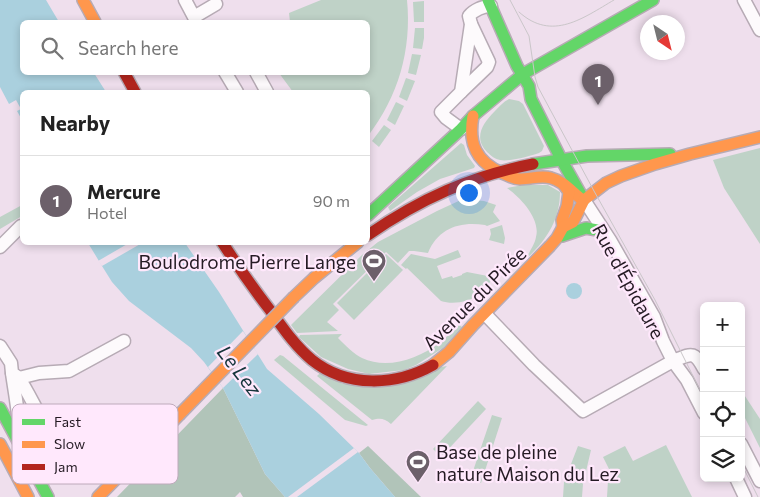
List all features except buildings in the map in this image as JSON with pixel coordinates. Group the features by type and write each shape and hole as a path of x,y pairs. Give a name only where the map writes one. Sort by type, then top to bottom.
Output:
{"main road":[{"path":"83,0 94,20"},
{"path":"370,213 473,116 523,74 653,0"},
{"path":"489,3 517,66 523,74 532,95 531,99 584,200"},
{"path":"126,75 134,90"},
{"path":"503,90 531,99"},
{"path":"473,116 470,126 473,146 480,158 496,172 517,179 549,177 564,185 584,200"},
{"path":"584,200 606,183 621,176 690,154 760,137"},
{"path":"370,233 389,219 448,188 496,172 534,163 591,156 690,154"},
{"name":"Avenue du Pirée","path":"564,185 569,192 562,220 564,227"},
{"name":"Avenue du Pirée","path":"224,245 260,298 296,345 312,361 329,371 347,378 378,382 421,372 450,352 557,238 564,227 573,222 584,200"},
{"path":"557,238 586,228 603,231"},
{"path":"314,278 342,245"},
{"path":"179,415 294,297 354,245"},
{"path":"0,408 12,431"},
{"path":"0,444 12,467"},
{"path":"21,484 28,497"},
{"path":"41,484 48,497"},
{"path":"98,497 111,484"}],"street":[{"path":"185,0 194,16 216,4"},
{"path":"744,0 760,30"},
{"path":"461,129 441,112 489,62 469,16 489,3"},
{"path":"461,92 471,24"},
{"path":"227,75 236,90"},
{"path":"258,75 266,90"},
{"name":"Rue d'Épidaure","path":"584,200 610,240 654,317 674,362 687,380 700,405"},
{"path":"0,247 20,227"},
{"path":"484,314 583,411 674,362"},
{"path":"16,376 69,371 124,341"},
{"path":"0,347 11,363 16,376 32,404"},
{"name":"Rue d'Épidaure","path":"674,362 688,355 694,355 700,361"},
{"path":"16,376 14,394 16,404"},
{"path":"745,452 760,481"},
{"path":"738,482 745,497"}],"green space":[{"path":"321,0 407,0 407,37 401,72 387,105 370,133 370,90 292,90 280,75 370,75 370,20 290,20 289,13"},
{"path":"424,1 424,22 414,22 413,2"},
{"path":"415,28 424,28 422,49 413,48"},
{"path":"412,54 421,55 416,75 408,73"},
{"path":"406,78 415,81 407,101 399,97"},
{"path":"509,99 523,104 544,146 539,153 500,160 492,156 483,147 480,136 483,126 494,112"},
{"path":"396,102 404,106 395,125 387,120"},
{"path":"384,125 391,130 379,147 372,141"},
{"path":"461,143 464,145 467,155 475,166 474,168 440,179 390,211 388,207"},
{"path":"760,148 760,244 724,188 713,160"},
{"path":"523,185 548,185 560,192 555,221 540,245 526,259 535,240 537,230 528,209 507,188"},
{"path":"463,199 484,201 496,205 493,212 500,221 487,226 467,224 451,228 432,244 428,253 409,251 398,263 386,252 333,304 339,310 327,322 338,331 297,333 291,325 362,255 378,242"},
{"path":"20,206 20,217 0,229 0,217"},
{"path":"502,225 505,238 504,244 489,240 490,229"},
{"path":"458,250 461,257 437,266 442,279 452,276 453,278 467,272 493,277 482,292 466,301 451,303 441,301 407,268 401,265 411,254 435,259"},
{"name":"Boulodrome Pierre Lange","path":"386,254 403,270 354,320 337,303"},
{"path":"459,325 462,327 443,348 416,365 404,370 369,374 348,369 321,357 299,337 300,335 342,334 338,338 359,357 382,363 392,363 412,358 431,349"},
{"path":"280,355 368,425 345,420 274,360"},
{"path":"447,366 391,424 382,419 372,420 317,376 320,373 343,384"},
{"path":"223,388 265,474 285,497 243,497 240,492 235,497 117,497 130,484 178,484 178,434"},
{"path":"745,396 760,419 760,448 745,418"},
{"path":"478,401 486,409 441,457 433,449"},
{"path":"492,415 502,418 481,483 470,480"},
{"path":"666,445 692,497 607,497 608,481 611,473 603,457 625,446 633,461"},
{"path":"368,446 421,497 395,497 359,453"},
{"path":"578,446 591,450 582,497 563,497 564,482"}],"water":[{"path":"0,0 46,0 58,20 20,20 20,75 95,75 105,90 20,90 20,107 16,100 9,104 0,87"},
{"name":"Le Lez","path":"89,245 186,245 219,292 267,369 319,414 359,453 395,497 285,497 265,474 223,388 204,362 191,348 129,301 112,282"},
{"path":"574,283 582,291 574,299 566,291"}],"pier":[{"path":"126,245 139,245 102,266 98,261"},
{"path":"243,331 258,354 223,388 208,367"},
{"path":"354,448 358,452 297,497 288,497"}],"tram line":[{"path":"510,0 529,36 538,87 655,300 701,392"},
{"path":"519,12 531,21 555,26 579,20 614,0"},
{"path":"745,471 758,497"}],"traffic: fast":[{"path":"488,0 517,66 529,86 531,99 584,200"},
{"path":"370,213 473,116 523,74 653,0"},
{"path":"533,164 587,156 670,154"},
{"path":"562,236 586,228 603,231"},
{"path":"0,408 12,430"},
{"path":"41,484 48,497"}],"traffic: slow":[{"path":"83,0 94,20"},
{"path":"473,116 473,143 480,157 486,163 502,173 515,178 547,177 555,179 580,198"},
{"path":"433,365 449,352 550,246 563,227 573,222 584,200 606,183 655,164 760,137"},
{"path":"563,227 562,220 569,192 564,185"},
{"path":"294,297 354,245"},
{"path":"179,415 294,297"},
{"path":"0,444 12,467"},
{"path":"21,484 28,497"},
{"path":"98,497 111,484"}],"traffic: jam":[{"path":"126,75 134,90"},
{"path":"370,234 407,210 447,190 488,175 533,164"},
{"path":"224,245 251,285 300,349 326,369 340,376 372,381 403,377 433,365"}],"place":[{"name":"Mercure","path":"598,105"},
{"name":"Boulodrome Pierre Lange","path":"374,282"},
{"name":"Base de pleine nature Maison du Lez","path":"418,483"}]}
